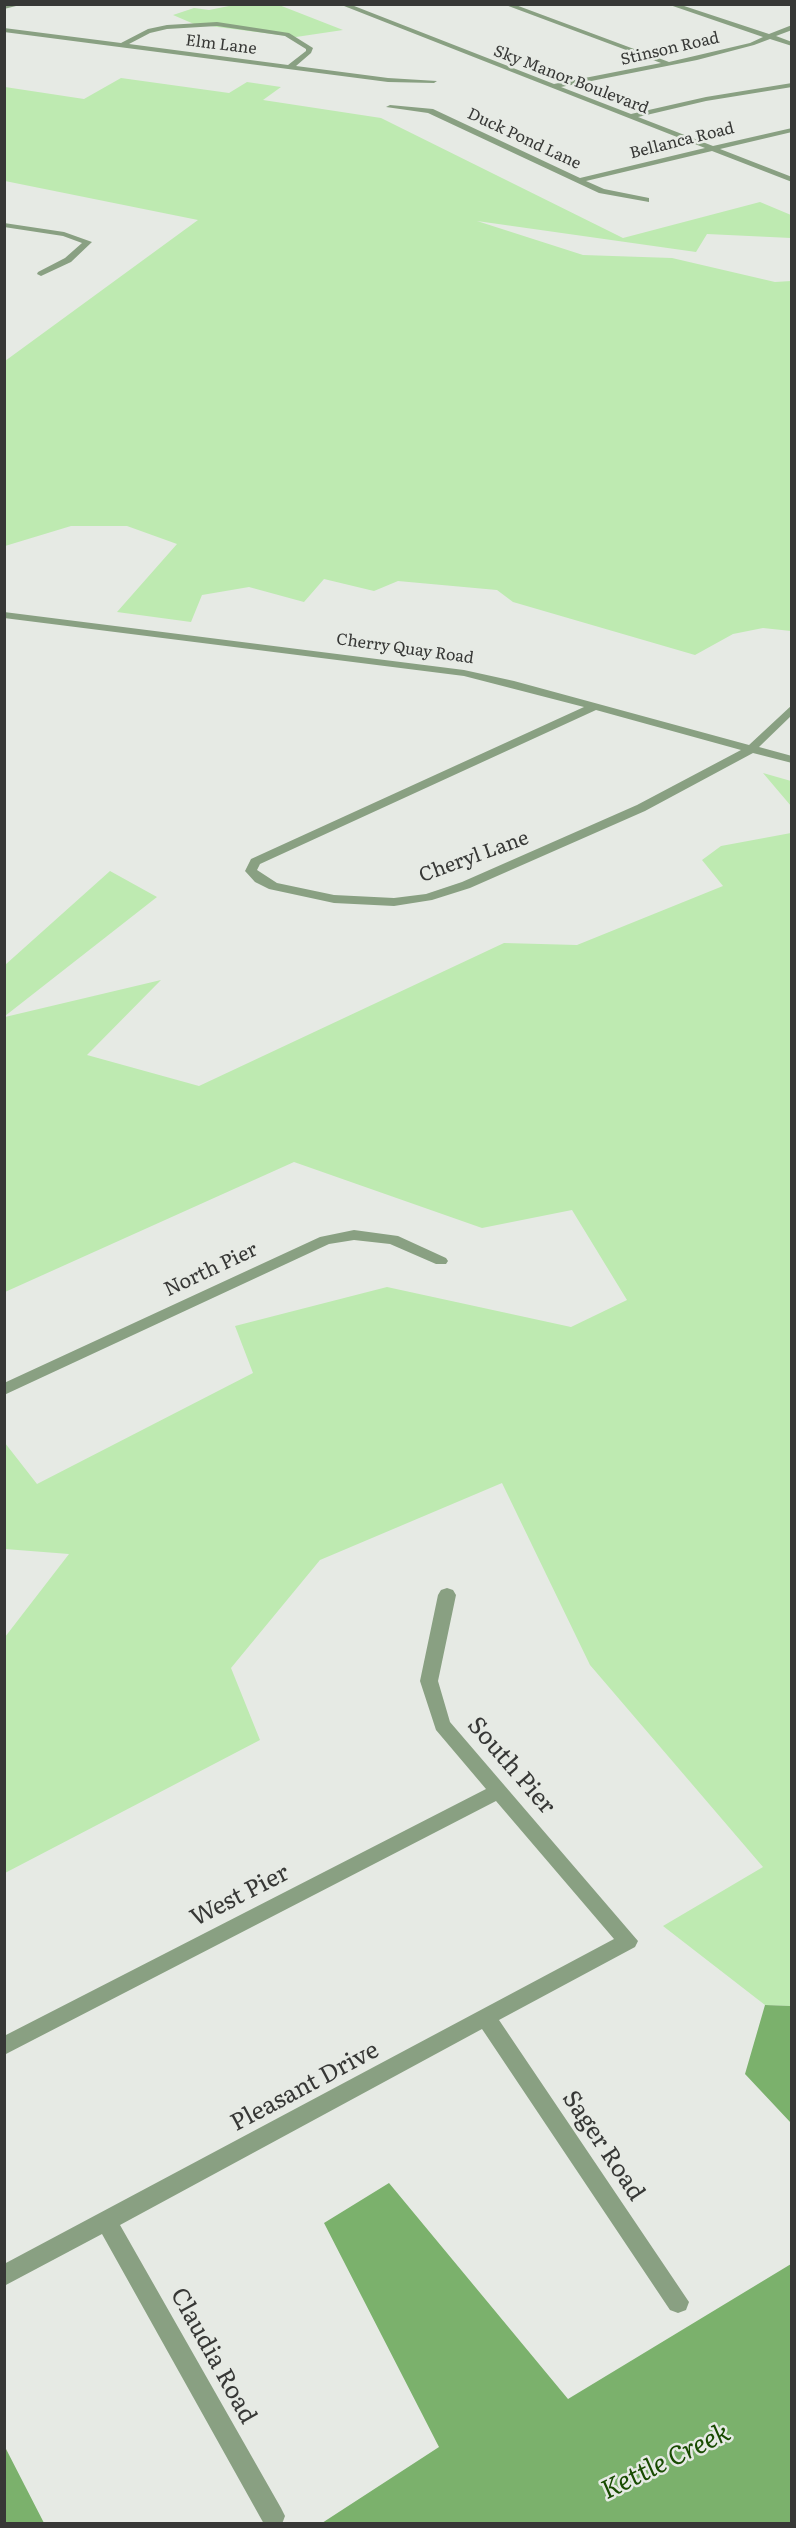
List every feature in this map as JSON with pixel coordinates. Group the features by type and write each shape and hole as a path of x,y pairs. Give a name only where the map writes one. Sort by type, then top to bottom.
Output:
{"street":[{"path":"4,7 18,4"},
{"name":"Sky Manor Boulevard","path":"342,4 792,180"},
{"path":"506,4 669,64"},
{"path":"670,4 792,44"},
{"path":"121,46 148,31 175,26 217,24 259,29 287,34 310,48 309,52 290,68"},
{"name":"Stinson Road","path":"552,87 669,64 769,38 792,27"},
{"name":"Elm Lane","path":"4,30 388,80 434,81"},
{"path":"628,117 706,99 792,85"},
{"name":"Duck Pond Lane","path":"390,107 430,111 615,195 646,200"},
{"name":"Bellanca Road","path":"579,180 792,130"},
{"path":"4,225 78,237 88,242 68,260 41,274"},
{"name":"Cherry Quay Road","path":"4,615 464,673 792,760"},
{"name":"Cheryl Lane","path":"593,707 255,862 251,871 259,879 273,886 334,899 394,902 428,897 465,885 563,844 641,808 751,749"},
{"path":"751,749 792,708"},
{"name":"North Pier","path":"4,1390 325,1240 354,1234 393,1239 441,1260"},
{"name":"South Pier","path":"447,1595 429,1681 442,1725 628,1941"},
{"name":"West Pier","path":"4,2046 499,1791"},
{"name":"Pleasant Drive","path":"4,2276 628,1941"},
{"name":"Sager Road","path":"486,2018 678,2302"},
{"name":"Claudia Road","path":"107,2222 273,2516"}],"shaded area":[{"path":"234,5 279,5 343,30 296,37 194,24 173,15 194,8 209,10"},
{"path":"121,78 229,93 247,82 281,87 263,100 381,118 623,238 760,202 791,215 791,238 707,234 696,252 477,221 583,255 672,258 775,282 791,281 791,631 763,628 733,634 695,655 513,602 497,590 398,581 374,591 324,579 304,602 249,587 202,595 191,622 117,612 177,544 127,526 71,526 5,546 5,361 198,220 5,181 5,87 84,99"},
{"path":"763,773 791,781 791,806"},
{"path":"791,833 791,2006 765,2005 663,1926 763,1867 590,1665 502,1483 320,1560 231,1668 260,1740 5,1873 5,1637 69,1554 5,1549 5,1443 37,1484 253,1373 235,1326 387,1287 571,1327 627,1300 572,1210 482,1228 294,1162 5,1292 5,1017 161,980 87,1055 199,1086 504,943 577,945 723,886 702,860 721,846"},
{"path":"110,871 157,897 5,1016 5,965"}],"water":[{"path":"765,2005 791,2006 791,2123 745,2074"},
{"name":"Kettle Creek","path":"389,2183 568,2399 791,2264 791,2523 322,2523 439,2447 324,2223"},
{"path":"5,2447 44,2523 5,2523"}]}
